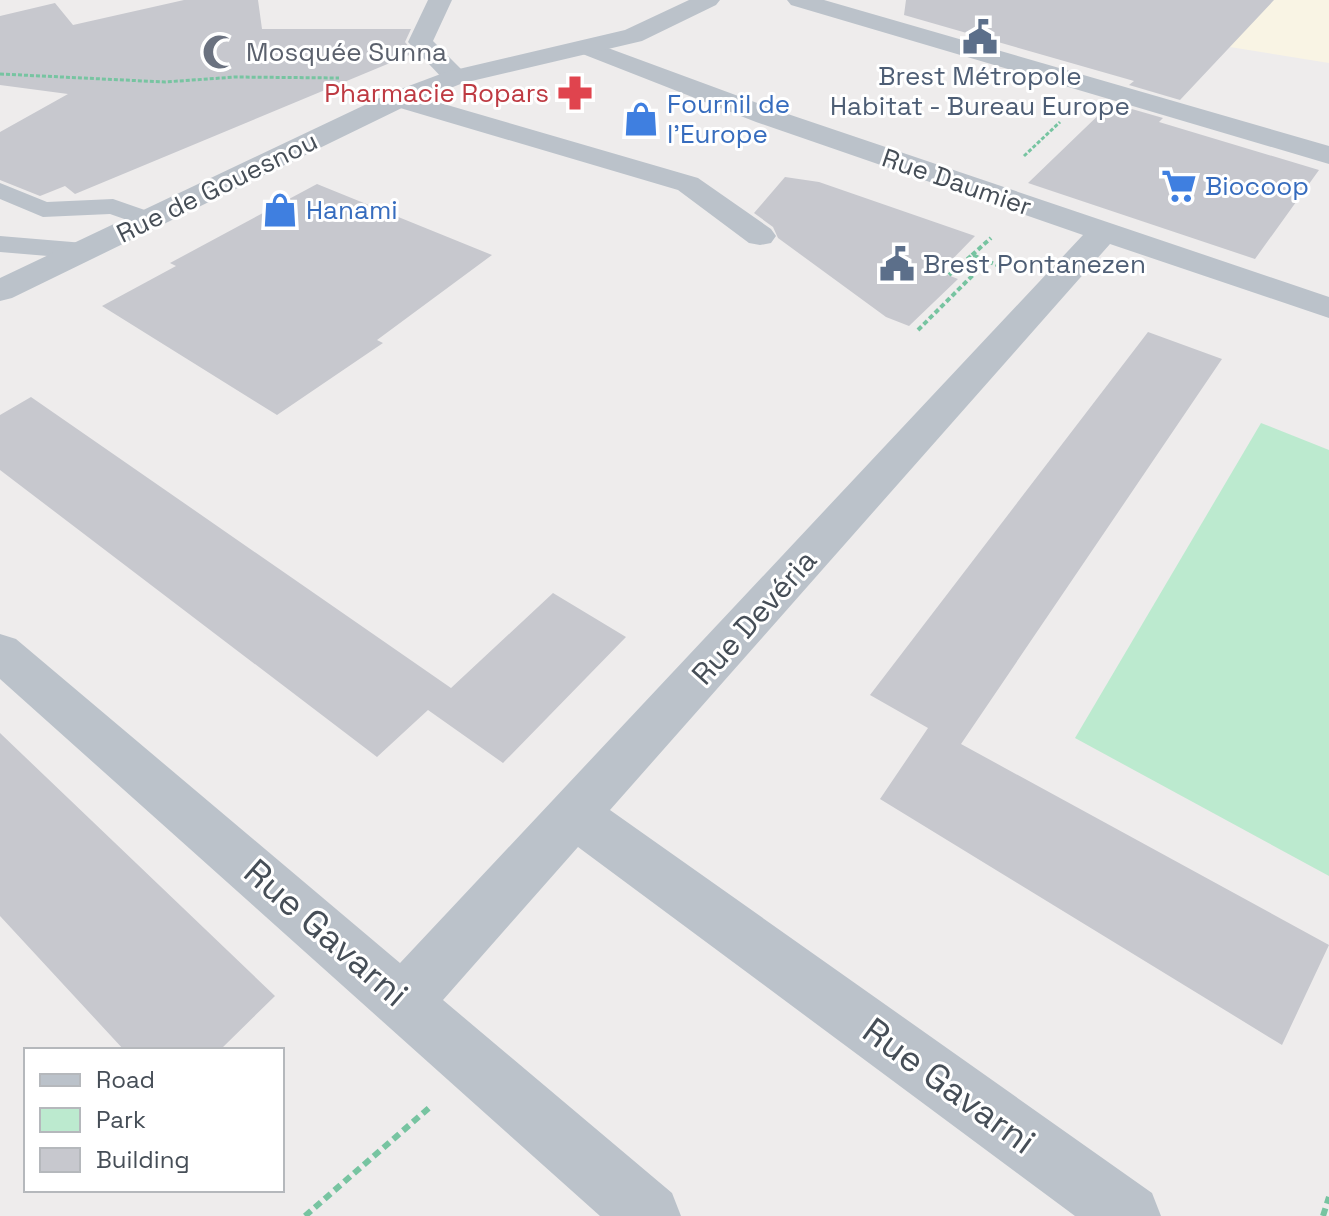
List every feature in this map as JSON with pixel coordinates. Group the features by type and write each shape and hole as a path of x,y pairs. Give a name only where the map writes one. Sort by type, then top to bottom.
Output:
{"street":[{"path":"440,0 420,42 455,77"},
{"name":"Rue de Gouesnou","path":"0,291 399,99 455,77 633,36 708,0"},
{"path":"799,0 1329,155"},
{"name":"Rue Daumier","path":"589,48 766,116 1329,308"},
{"path":"399,99 688,184 760,236"},
{"name":"Rue Devéria","path":"404,1001 1102,233"},
{"name":"Rue Gavarni","path":"0,652 649,1216"},
{"name":"Rue Gavarni","path":"574,814 1129,1216"}],"lane":[{"path":"0,190 43,210 113,206 150,220"},
{"path":"0,244 84,251"}],"path":[{"path":"0,74 165,82 235,77 339,78"},
{"path":"1022,158 1065,117"},
{"path":"949,275 995,234"},
{"path":"972,255 1002,267 1013,256"},
{"path":"918,330 987,261"},
{"path":"959,266 975,273"},
{"path":"305,1216 477,1065"},
{"path":"1323,1216 1329,1197"}],"shaded area":[{"path":"962,0 1329,0 1329,63 1230,47"}],"green space":[{"path":"1261,423 1329,450 1329,876 1075,738"}],"building":[{"path":"184,0 258,0 262,29 411,29 405,42 414,53 75,194 65,186 40,196 0,180 0,132 68,94 0,85 0,16 55,3 73,25"},
{"path":"906,0 1274,0 1180,100 1129,85 1134,81 904,15"},
{"name":"Biocoop","path":"1111,103 1163,118 1159,122 1319,170 1255,259 1028,183"},
{"path":"785,177 819,182 975,236 940,272 958,279 909,326 886,317 778,238 773,227 754,213"},
{"path":"317,184 492,255 377,340 383,343 277,415 102,306 176,266 170,263"},
{"path":"1148,332 1222,359 961,744 1329,945 1282,1045 880,799 928,728 870,695"},
{"path":"31,397 451,688 553,593 626,637 503,763 428,710 377,757 0,470 0,415"},
{"path":"0,733 275,996 222,1048 122,1048 0,916"}],"place":[{"name":"Brest Métropole Habitat - Bureau Europe","path":"980,37"},
{"name":"Mosquée Sunna","path":"220,52"},
{"name":"Pharmacie Ropars","path":"575,93"},
{"name":"Fournil de l’Europe","path":"641,119"},
{"name":"Biocoop","path":"1179,186"},
{"name":"Hanami","path":"280,210"},
{"name":"Brest Pontanezen","path":"897,264"}]}
